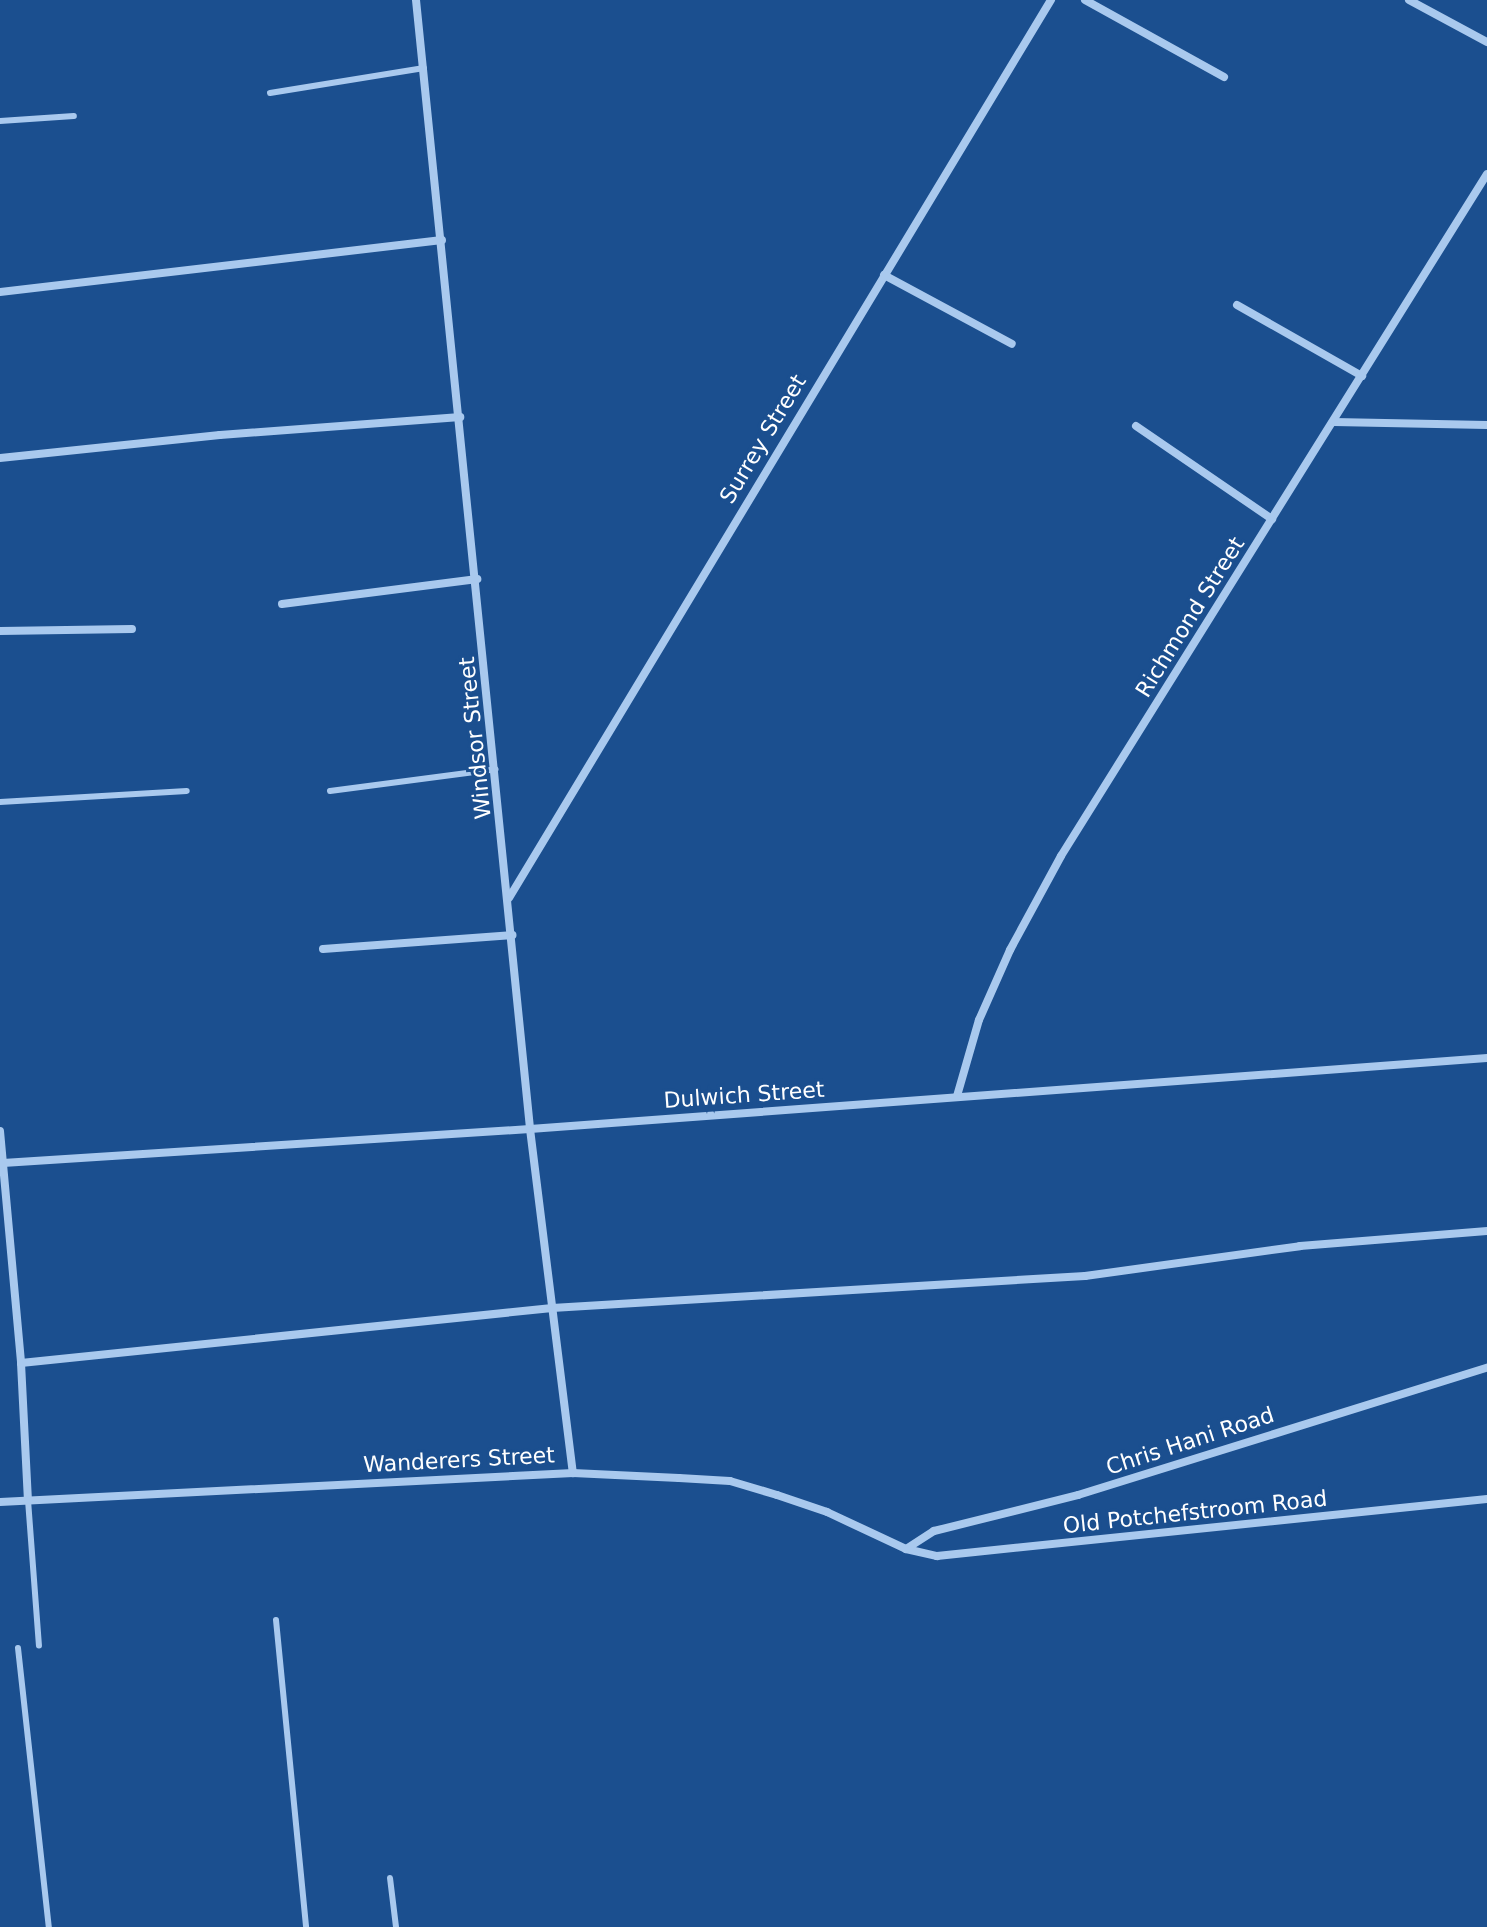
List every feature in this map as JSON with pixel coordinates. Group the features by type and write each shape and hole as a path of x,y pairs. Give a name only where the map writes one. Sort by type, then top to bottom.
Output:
{"street":[{"name":"Windsor Street","path":"416,0 477,579 530,1129 573,1473"},
{"name":"Surrey Street","path":"508,898 1051,0"},
{"path":"1085,0 1224,77"},
{"path":"1409,0 1487,42"},
{"name":"Richmond Street","path":"957,1096 979,1020 1010,950 1061,856 1487,174"},
{"path":"0,292 442,240"},
{"path":"884,275 1012,344"},
{"path":"1237,305 1362,376"},
{"path":"0,458 220,435 460,417"},
{"path":"1334,422 1487,425"},
{"path":"1136,426 1272,519"},
{"path":"282,604 477,579"},
{"path":"0,631 132,629"},
{"path":"323,949 512,935"},
{"name":"Dulwich Street","path":"3,1163 530,1129 1487,1058"},
{"path":"0,1131 5,1219 21,1363 28,1500"},
{"path":"21,1363 552,1308 1085,1276 1300,1246 1487,1231"},
{"name":"Chris Hani Road","path":"906,1549 934,1531 1078,1495 1487,1368"},
{"name":"Wanderers Street","path":"0,1502 573,1473 730,1481 827,1512 906,1549"},
{"name":"Old Potchefstroom Road","path":"906,1549 937,1556 1487,1499"}],"lane":[{"path":"270,93 424,68"},
{"path":"0,121 74,116"},
{"path":"330,791 496,769"},
{"path":"0,802 187,791"},
{"path":"28,1500 39,1646"},
{"path":"276,1620 306,1927"},
{"path":"18,1648 49,1927"},
{"path":"390,1878 396,1927"}]}
